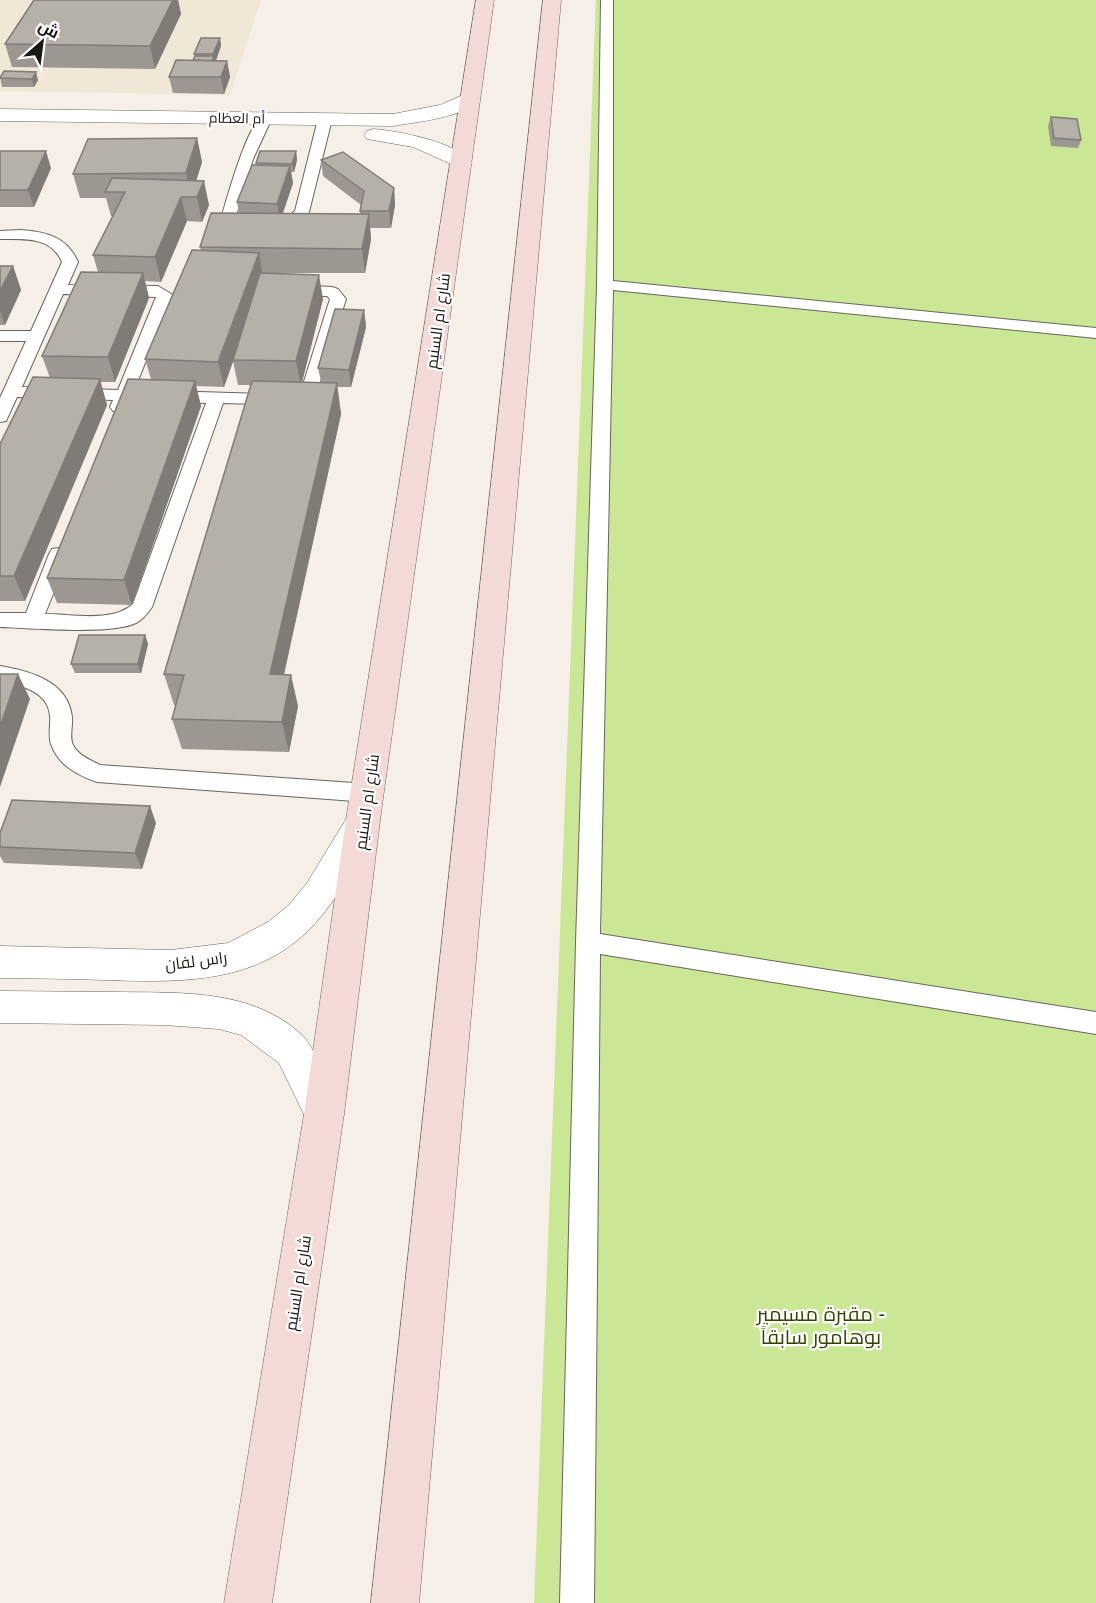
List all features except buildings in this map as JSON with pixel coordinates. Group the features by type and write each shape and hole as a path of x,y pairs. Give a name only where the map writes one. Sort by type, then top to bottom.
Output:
{"main road":[{"name":"شارع ام السنيم","path":"248,1603 324,1114 366,807 485,0"},
{"path":"395,1603 552,0"}],"street":[{"name":"أم العظام","path":"323,127 416,117 446,110 470,98"},
{"name":"أم العظام","path":"0,115 323,127 409,138 438,149 462,162"},
{"name":"أم العظام","path":"0,130 262,126"},
{"name":"راس لفان","path":"0,962 171,966 231,958 257,947 281,933 301,915 319,893 366,807"},
{"path":"0,1007 175,1010 219,1013 250,1021 292,1051 324,1114"}],"lane":[{"path":"577,1603 588,942 604,285 607,0"},
{"path":"262,126 246,159 228,219 232,225 284,227 296,222 302,212 323,127"},
{"path":"0,235 38,236 56,242 67,251 70,262 0,417"},
{"path":"604,285 1096,333"},
{"path":"58,289 158,291 165,295 111,427"},
{"path":"11,392 296,400 309,394 338,299 332,292 277,290"},
{"path":"0,336 33,344"},
{"path":"0,351 33,344"},
{"path":"0,620 111,622 130,618 142,607 217,398"},
{"path":"33,620 68,534"},
{"path":"0,674 23,678 42,686 55,699 61,715 59,737 66,753 79,765 97,773 366,807"},
{"path":"588,942 1096,1023"}],"shaded area":[{"path":"0,0 261,0 230,95 0,91"}],"green space":[{"name":"مقبرة مسيمير - بوهامور سابقاً","path":"596,0 1096,0 1096,1603 534,1603"}]}
